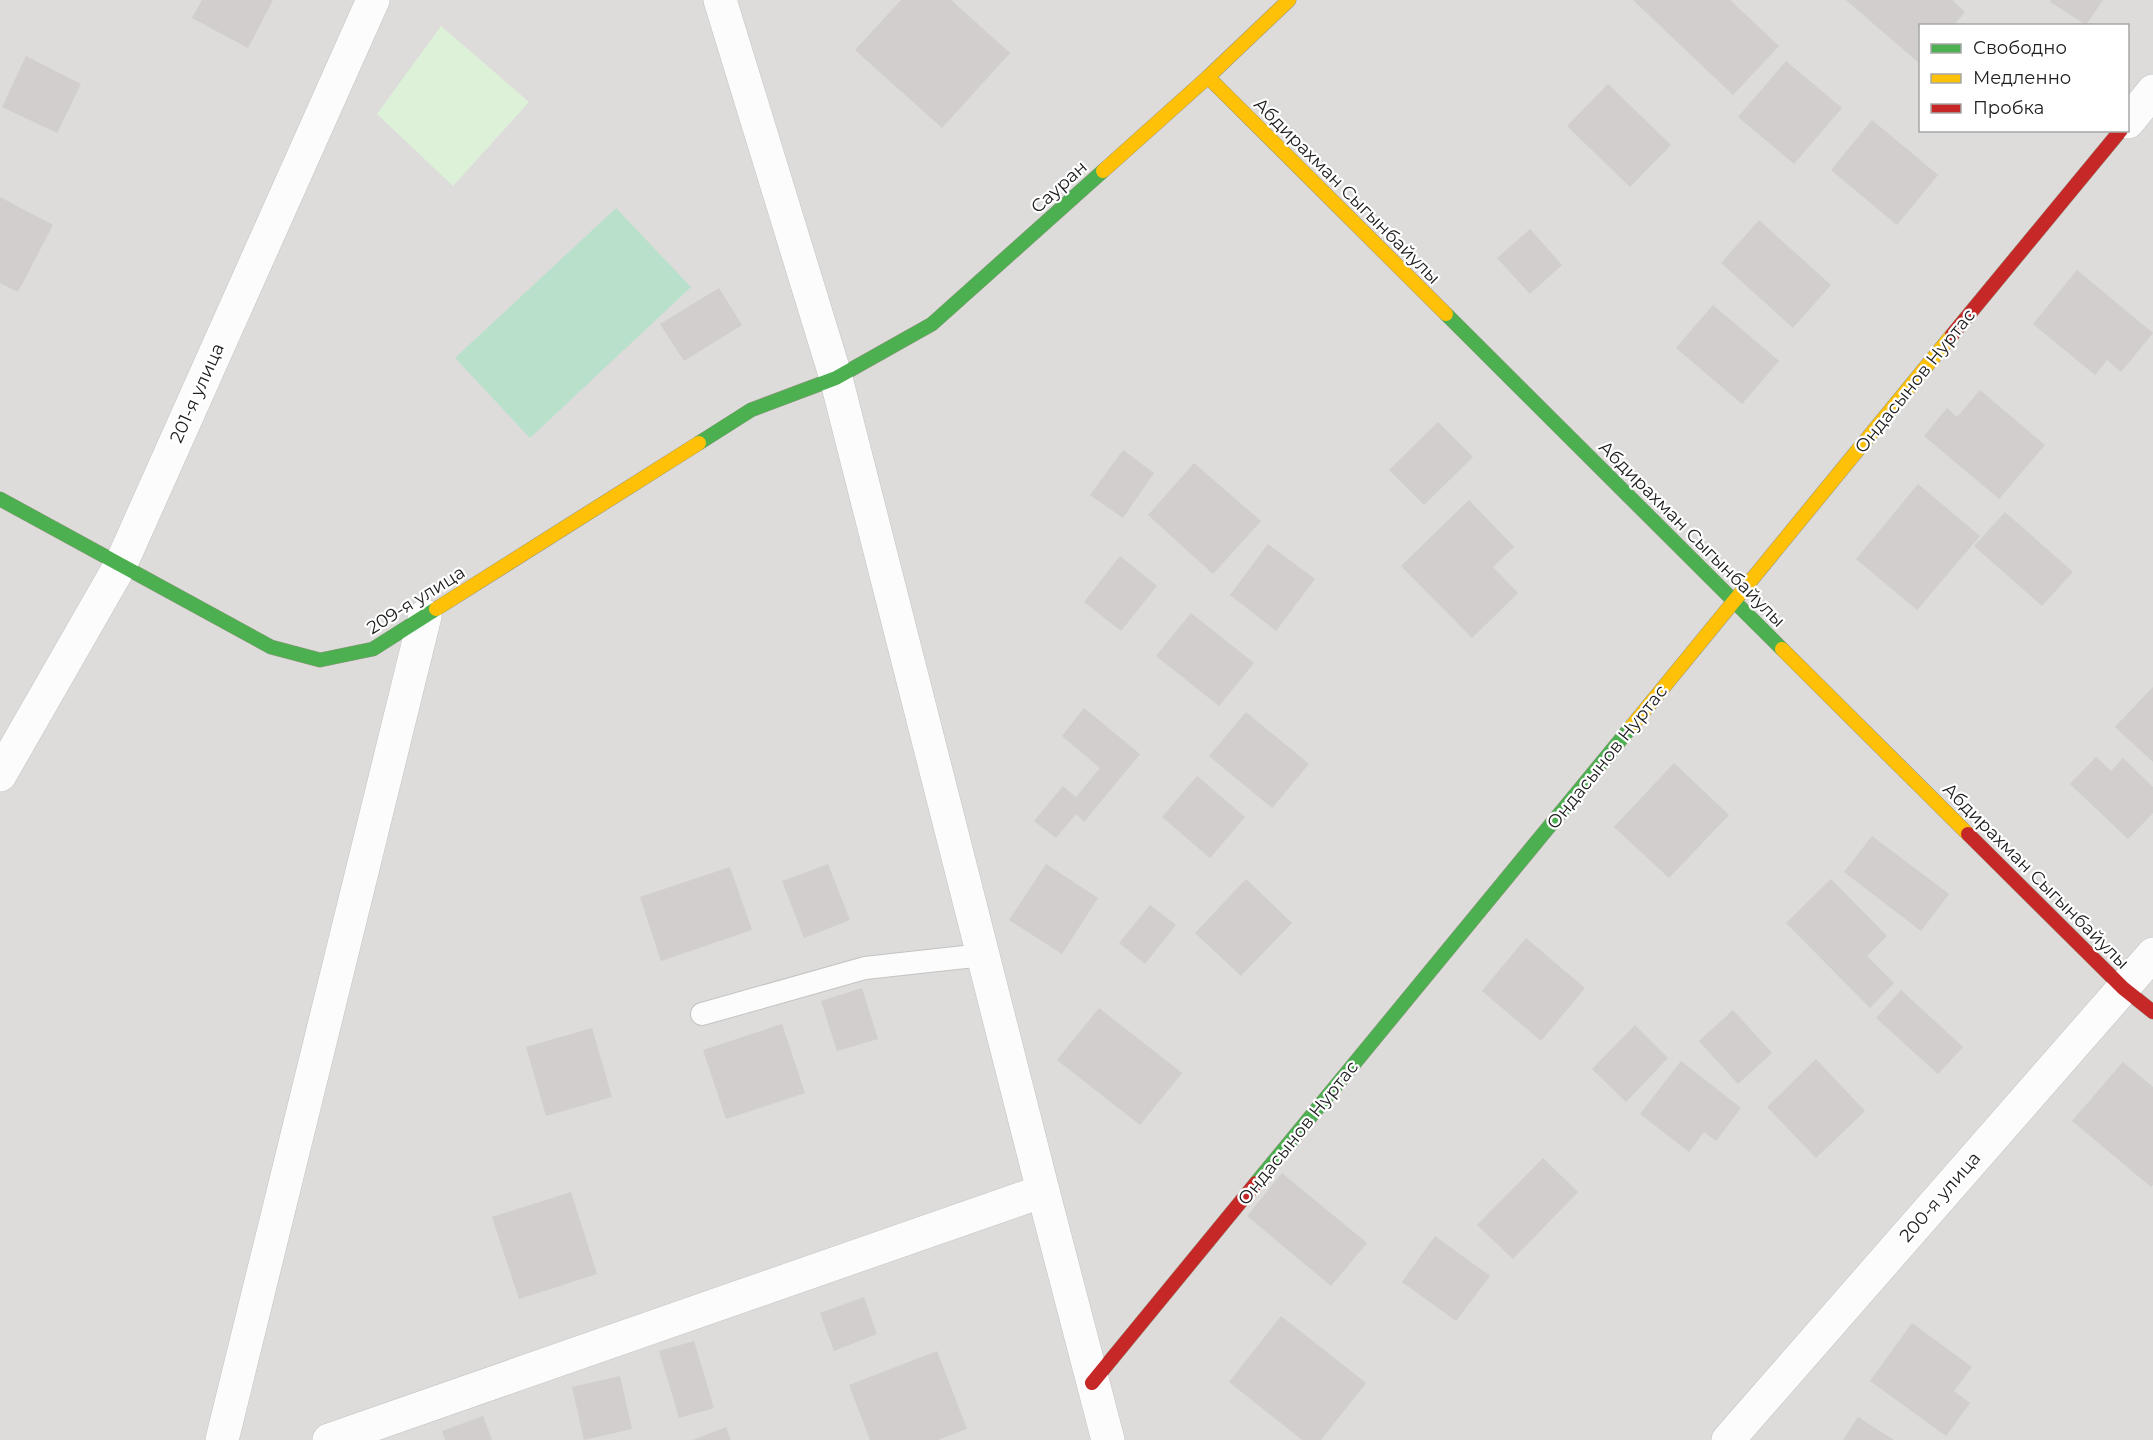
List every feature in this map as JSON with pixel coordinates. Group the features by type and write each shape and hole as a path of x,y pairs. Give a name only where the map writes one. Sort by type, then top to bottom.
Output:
{"street":[{"name":"201-я улица","path":"0,775 120,564 373,0"},
{"name":"Сауран","path":"836,378 933,324 1208,77 1289,0"},
{"path":"717,6 836,378 1108,1440"},
{"name":"Абдирахман Сыгынбайулы","path":"1208,77 2123,988 2153,1012"},
{"path":"2129,120 2153,91"},
{"name":"Ондасынов Нуртас","path":"1092,1383 2119,132"},
{"name":"209-я улица","path":"0,499 271,647 320,660 374,649 751,410 836,378"},
{"path":"222,1440 425,616"},
{"name":"200-я улица","path":"1728,1440 2153,954"},
{"path":"329,1440 1043,1191"}],"lane":[{"path":"702,1014 865,968 982,955"}],"shaded area":[{"path":"0,0 2153,0 2153,1440 0,1440"}],"green space":[{"path":"441,26 529,102 453,186 377,114"},
{"path":"616,208 691,287 530,438 455,358"}],"building":[{"path":"202,0 273,0 248,48 192,18"},
{"path":"901,0 951,0 1010,53 942,128 855,50"},
{"path":"1633,0 1730,0 1779,46 1733,95"},
{"path":"1846,0 1952,0 1965,12 1955,24 1919,24 1919,63"},
{"path":"2051,0 2103,0 2087,24 2050,2"},
{"path":"26,56 81,84 57,133 2,107"},
{"path":"1786,61 1842,108 1794,164 1738,117"},
{"path":"1608,84 1671,145 1630,187 1567,126"},
{"path":"1872,120 1938,175 1897,225 1831,170"},
{"path":"0,197 53,225 18,292 0,283"},
{"path":"1759,220 1831,285 1793,328 1721,263"},
{"path":"1530,229 1562,265 1530,294 1497,258"},
{"path":"2077,270 2153,333 2121,372 2107,360 2095,375 2033,324"},
{"path":"719,288 742,325 684,361 660,324"},
{"path":"1713,305 1779,361 1742,404 1676,348"},
{"path":"1980,390 2045,445 1999,499 1924,436 1947,408 1957,417"},
{"path":"1438,422 1473,457 1424,505 1389,470"},
{"path":"1123,450 1154,473 1123,518 1090,495"},
{"path":"1194,463 1261,521 1213,574 1148,515"},
{"path":"1918,484 1980,536 1917,610 1856,559"},
{"path":"1469,500 1514,547 1493,567 1518,593 1472,638 1401,566"},
{"path":"2005,512 2073,572 2042,606 1974,546"},
{"path":"1268,544 1315,579 1276,631 1230,595"},
{"path":"1120,556 1157,586 1121,631 1084,602"},
{"path":"1191,613 1254,663 1219,706 1156,656"},
{"path":"2153,687 2153,762 2115,727"},
{"path":"1084,708 1140,754 1084,822 1076,814 1056,838 1034,821 1063,786 1076,797 1100,768 1062,736"},
{"path":"1246,712 1309,764 1272,808 1209,756"},
{"path":"2096,757 2111,771 2123,758 2153,787 2153,813 2128,839 2070,784"},
{"path":"1674,763 1729,815 1669,878 1614,827"},
{"path":"1197,776 1245,817 1210,858 1162,817"},
{"path":"1872,836 1949,894 1921,931 1844,872"},
{"path":"828,864 850,920 804,938 782,881"},
{"path":"1046,864 1098,898 1062,954 1009,920"},
{"path":"730,867 752,930 661,961 640,897"},
{"path":"1246,879 1292,923 1241,976 1195,933"},
{"path":"1831,879 1887,936 1867,956 1894,983 1870,1008 1786,923"},
{"path":"1150,905 1176,925 1145,964 1119,943"},
{"path":"1526,938 1585,988 1541,1041 1482,991"},
{"path":"862,988 878,1039 837,1051 821,1001"},
{"path":"1901,990 1963,1047 1938,1074 1876,1018"},
{"path":"1099,1008 1182,1073 1140,1125 1057,1060"},
{"path":"1733,1010 1772,1053 1738,1084 1699,1041"},
{"path":"782,1024 805,1093 726,1119 703,1050"},
{"path":"1635,1025 1668,1058 1626,1102 1592,1069"},
{"path":"592,1028 612,1097 546,1116 526,1047"},
{"path":"1816,1059 1865,1111 1816,1158 1767,1107"},
{"path":"1681,1061 1741,1108 1716,1141 1704,1132 1689,1152 1640,1114"},
{"path":"2123,1062 2153,1087 2153,1185 2151,1187 2072,1121"},
{"path":"1543,1158 1578,1192 1513,1259 1477,1225"},
{"path":"1282,1173 1367,1243 1331,1286 1247,1216"},
{"path":"571,1192 597,1274 519,1299 492,1217"},
{"path":"1435,1236 1490,1276 1456,1321 1402,1282"},
{"path":"864,1297 877,1334 834,1351 820,1313"},
{"path":"1281,1316 1366,1383 1321,1440 1302,1440 1229,1382"},
{"path":"1912,1323 1972,1367 1954,1391 1970,1403 1946,1436 1870,1381"},
{"path":"694,1341 714,1408 679,1418 659,1351"},
{"path":"937,1351 967,1429 938,1440 870,1440 849,1385"},
{"path":"620,1376 632,1429 584,1440 572,1387"},
{"path":"483,1416 492,1440 445,1440 442,1431"},
{"path":"1858,1417 1894,1440 1843,1440"},
{"path":"726,1427 731,1440 693,1440"}],"traffic: fast":[{"path":"699,443 751,410 836,378 932,324 1103,171"},
{"path":"1446,314 1782,649"},
{"path":"0,499 271,647 320,660 373,649 436,609"},
{"path":"1256,1183 1631,727"}],"traffic: slow":[{"path":"1103,171 1208,77 1289,0"},
{"path":"1208,77 1446,314"},
{"path":"1631,727 1952,335"},
{"path":"436,609 699,443"},
{"path":"1782,649 1968,834"}],"traffic: jam":[{"path":"1952,335 2119,132"},
{"path":"1968,834 2123,988 2153,1012"},
{"path":"1092,1383 1256,1183"}]}
